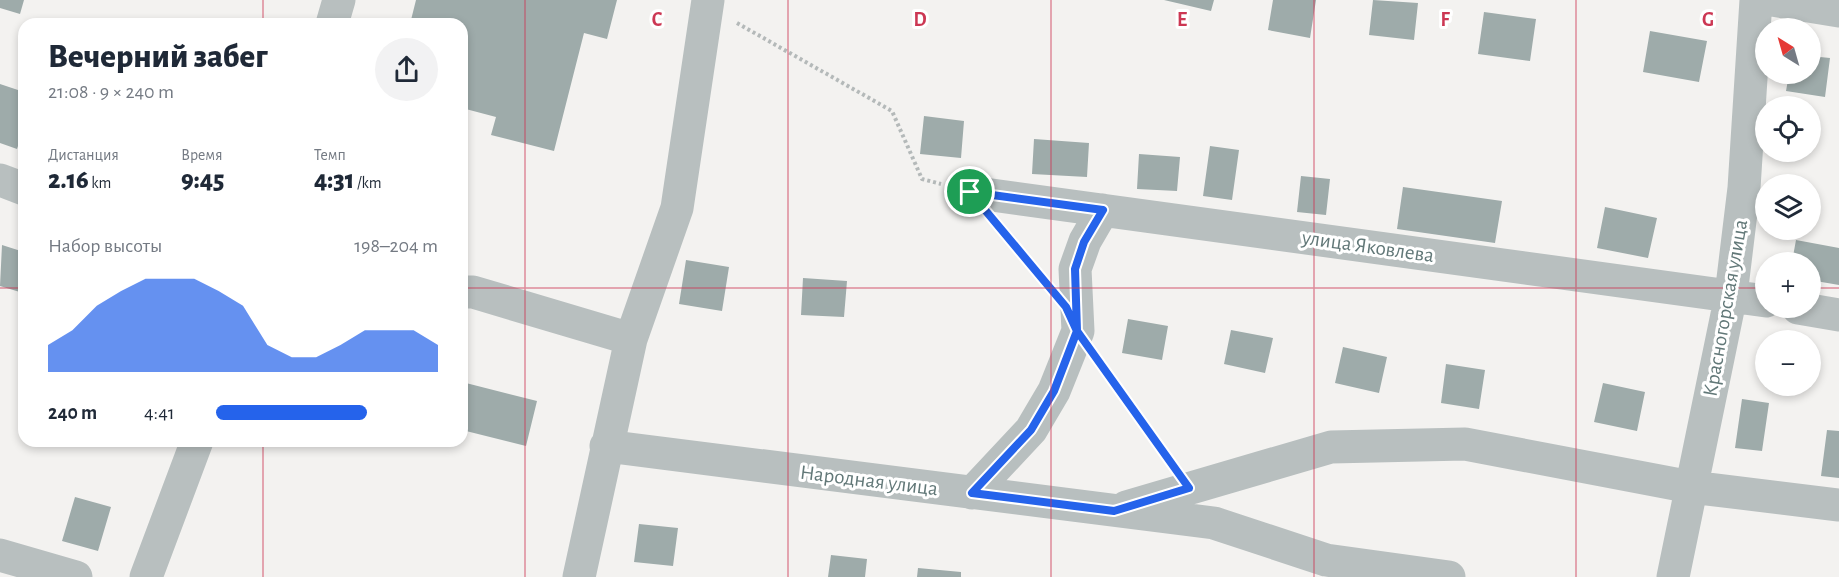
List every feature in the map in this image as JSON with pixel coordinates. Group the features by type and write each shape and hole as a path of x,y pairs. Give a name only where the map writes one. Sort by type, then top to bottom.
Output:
{"street":[{"path":"334,18 339,0"},
{"name":"Красногорская улица","path":"1673,577 1731,295 1744,189 1756,0"},
{"path":"1772,0 1839,11"},
{"path":"579,577 631,339 677,208 707,4"},
{"path":"0,180 18,187"},
{"name":"улица Яковлева","path":"970,192 1755,299"},
{"path":"972,493 1031,430 1054,391 1077,331 1075,269 1084,242 1103,210"},
{"path":"468,292 631,339"},
{"path":"1821,312 1839,315"},
{"path":"1114,511 1331,447 1465,444 1691,487 1839,506"},
{"name":"Народная улица","path":"606,446 1214,523 1325,569 1449,577"},
{"path":"147,577 195,447"},
{"path":"0,555 75,577"}],"path":[{"path":"707,4 892,111 922,178 970,192 1044,280"},
{"path":"1077,331 1189,488"}],"building":[{"path":"0,0 24,0 20,14 0,8"},
{"path":"416,0 617,0 607,39 584,33 554,151 491,135 496,117 468,110 468,18 412,18"},
{"path":"1164,0 1214,0 1211,11"},
{"path":"1273,0 1316,0 1310,38 1268,30"},
{"path":"1373,0 1418,3 1414,40 1369,35"},
{"path":"1484,12 1536,19 1530,61 1478,54"},
{"path":"1650,31 1707,41 1699,82 1643,72"},
{"path":"1821,57 1830,58 1825,97 1786,91 1787,84 1821,84"},
{"path":"0,84 18,90 18,146 17,149 0,143"},
{"path":"924,116 964,121 961,158 920,154"},
{"path":"1034,139 1089,143 1087,177 1032,174"},
{"path":"1210,146 1239,150 1232,200 1203,196"},
{"path":"1139,154 1180,157 1177,191 1137,189"},
{"path":"1301,176 1330,179 1326,215 1297,212"},
{"path":"1403,187 1502,201 1495,243 1397,229"},
{"path":"1605,207 1657,218 1648,258 1597,248"},
{"path":"1796,240 1839,248 1839,285 1821,282 1821,252 1794,252"},
{"path":"2,245 18,250 18,291 0,286"},
{"path":"686,260 729,267 722,311 679,304"},
{"path":"803,278 847,281 844,317 801,315"},
{"path":"1128,319 1168,326 1162,360 1122,353"},
{"path":"1231,330 1273,338 1265,373 1224,364"},
{"path":"1343,347 1387,357 1379,393 1335,383"},
{"path":"1446,364 1485,370 1479,409 1441,403"},
{"path":"1603,383 1645,392 1637,431 1594,422"},
{"path":"468,384 537,401 526,446 468,432"},
{"path":"1742,399 1769,403 1762,451 1735,448"},
{"path":"1827,430 1839,431 1839,478 1821,476"},
{"path":"75,497 111,507 98,551 62,541"},
{"path":"639,524 678,528 673,566 634,562"},
{"path":"831,555 867,559 865,577 828,577"},
{"path":"918,568 961,572 961,577 917,577"}],"route":[{"path":"970,192 1066,307 1077,331 1054,391 1031,430 972,493 1114,511 1189,488 1077,331 1075,269 1084,242 1103,210 970,192"}]}
